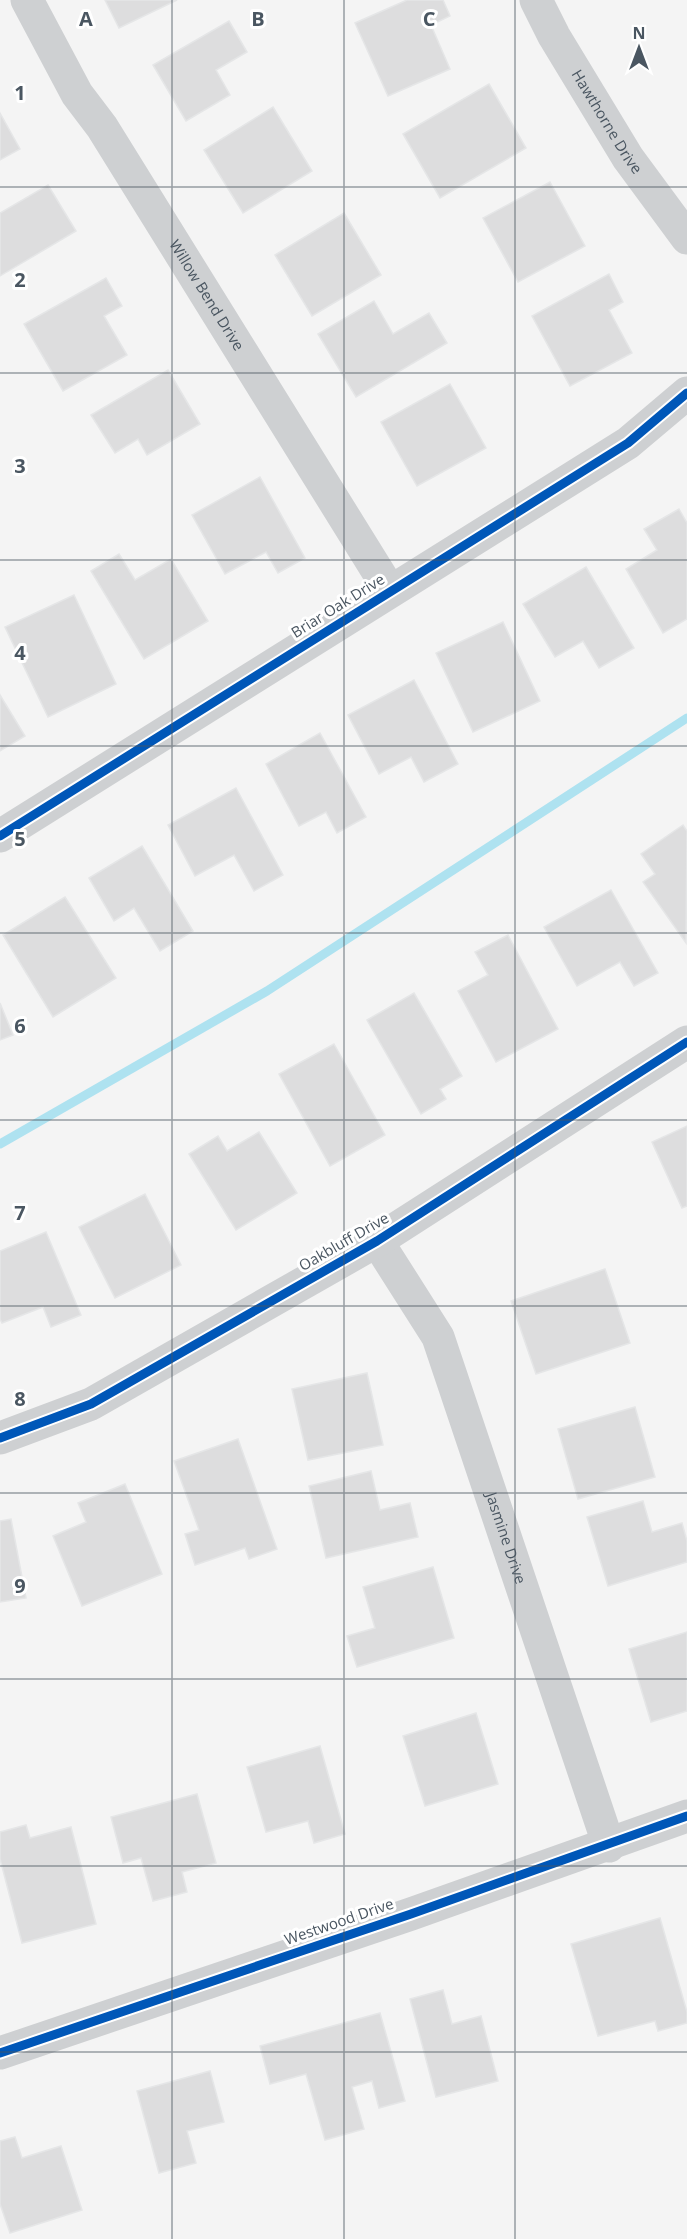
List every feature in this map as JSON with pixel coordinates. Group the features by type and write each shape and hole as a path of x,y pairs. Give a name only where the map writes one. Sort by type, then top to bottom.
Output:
{"street":[{"name":"Willow Bend Drive","path":"27,0 77,94 102,127 390,591"},
{"name":"Hawthorne Drive","path":"536,0 554,36 628,158 687,238"},
{"name":"Briar Oak Drive","path":"0,836 628,443 687,393"},
{"name":"Oakbluff Drive","path":"0,1438 91,1404 377,1241 687,1042"},
{"name":"Jasmine Drive","path":"377,1241 438,1337 609,1846"},
{"name":"Westwood Drive","path":"0,2053 609,1846 687,1816"}],"building":[{"path":"105,0 177,0 119,28"},
{"path":"407,0 443,0 450,16 431,25 450,69 388,96 355,23"},
{"path":"229,21 247,52 216,70 230,95 186,121 153,65"},
{"path":"489,84 526,148 440,198 403,134"},
{"path":"273,107 312,171 243,213 204,150"},
{"path":"0,113 20,149 0,160"},
{"path":"550,182 585,246 518,282 483,218"},
{"path":"48,185 76,231 0,276 0,213"},
{"path":"344,213 381,275 312,316 275,255"},
{"path":"609,274 623,302 609,310 632,353 570,386 532,316"},
{"path":"106,278 122,306 104,316 127,355 63,391 24,324"},
{"path":"374,301 393,334 429,313 447,343 356,397 318,334"},
{"path":"168,370 200,424 147,455 138,439 115,453 91,415"},
{"path":"450,384 486,448 417,486 381,422"},
{"path":"260,477 305,558 278,573 266,552 225,574 192,515"},
{"path":"679,509 687,523 687,619 663,633 626,569 657,550 644,529"},
{"path":"119,554 135,580 171,559 208,621 144,659 91,571"},
{"path":"586,567 634,648 599,668 583,641 555,657 523,604"},
{"path":"74,595 116,684 48,717 5,627"},
{"path":"503,622 540,701 473,732 436,653"},
{"path":"414,680 458,764 424,782 411,757 379,774 348,715"},
{"path":"0,695 25,736 0,751"},
{"path":"320,733 366,817 337,833 326,812 299,826 266,764"},
{"path":"236,788 283,875 254,891 234,855 195,876 168,825"},
{"path":"683,825 687,831 686,943 643,882 655,874 641,854"},
{"path":"142,846 193,931 160,951 134,908 114,921 89,878"},
{"path":"611,890 658,973 634,986 620,962 577,986 544,927"},
{"path":"65,897 116,978 53,1017 3,935"},
{"path":"508,935 558,1029 496,1062 458,991 488,975 475,952"},
{"path":"414,993 462,1076 440,1089 446,1099 421,1114 367,1020"},
{"path":"0,1003 13,1035 0,1040"},
{"path":"334,1044 385,1135 330,1166 279,1074"},
{"path":"687,1126 687,1206 682,1208 652,1142"},
{"path":"259,1132 297,1193 236,1230 189,1154 218,1136 227,1151"},
{"path":"145,1194 181,1265 115,1298 79,1227"},
{"path":"46,1232 81,1315 51,1327 43,1307 2,1323 0,1319 0,1251"},
{"path":"605,1269 630,1343 536,1374 511,1301"},
{"path":"367,1373 383,1445 308,1460 292,1389"},
{"path":"635,1407 655,1477 578,1499 558,1429"},
{"path":"238,1439 277,1549 249,1559 245,1548 195,1565 185,1534 199,1530 174,1461"},
{"path":"371,1471 380,1510 410,1503 418,1537 326,1558 309,1486"},
{"path":"125,1484 162,1574 82,1606 53,1536 86,1522 78,1503"},
{"path":"643,1501 652,1532 682,1523 687,1541 687,1562 608,1586 587,1517"},
{"path":"11,1519 26,1598 0,1602 0,1521"},
{"path":"433,1567 454,1638 357,1667 347,1636 375,1628 363,1587"},
{"path":"687,1632 687,1711 651,1722 629,1649"},
{"path":"476,1713 498,1784 425,1806 403,1736"},
{"path":"320,1746 345,1834 314,1843 308,1821 266,1832 247,1767"},
{"path":"197,1794 216,1863 182,1872 187,1892 153,1901 141,1858 123,1863 111,1817"},
{"path":"26,1825 30,1838 71,1827 96,1924 22,1943 0,1859 0,1832"},
{"path":"660,1918 687,2012 687,2023 658,2031 655,2021 598,2036 571,1944"},
{"path":"443,1990 452,2024 481,2016 498,2081 436,2097 410,1999"},
{"path":"380,2013 405,2101 379,2108 372,2081 352,2087 364,2129 325,2140 306,2074 270,2084 260,2046"},
{"path":"210,2071 224,2122 187,2131 196,2163 159,2173 137,2091"},
{"path":"15,2137 22,2158 61,2146 82,2210 10,2233 0,2204 0,2141"}],"waterway":[{"path":"0,1144 267,991 687,718"}],"cycle path":[{"path":"0,836 628,443 687,393"},
{"path":"0,1438 91,1404 377,1241 687,1042"},
{"path":"0,2053 411,1914 687,1816"}]}
